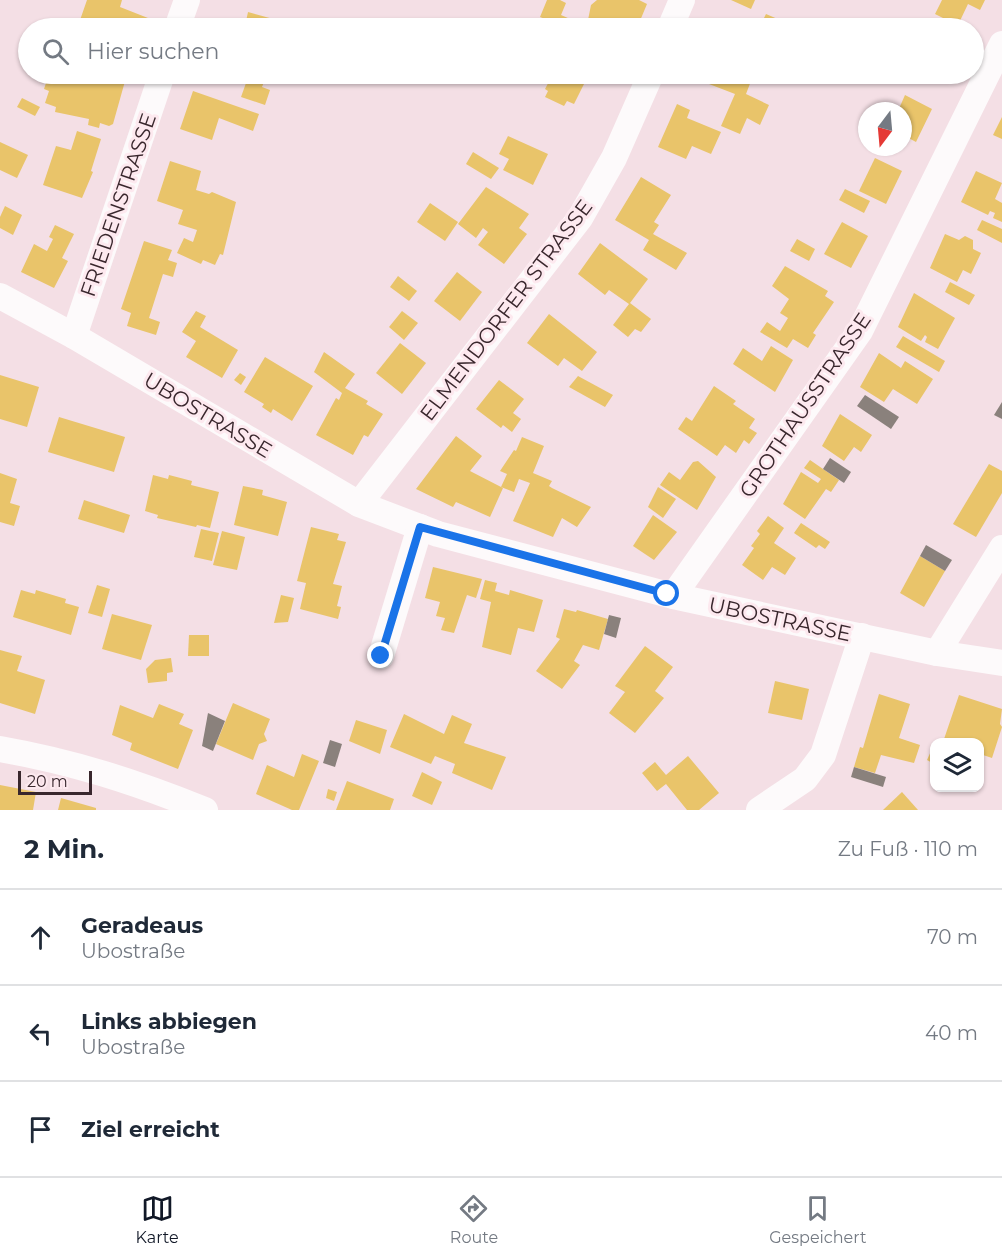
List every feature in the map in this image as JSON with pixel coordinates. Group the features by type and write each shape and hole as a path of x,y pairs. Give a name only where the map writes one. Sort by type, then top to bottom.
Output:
{"street":[{"path":"181,18 187,0"},
{"path":"674,18 682,0"},
{"name":"GROTHAUSSTRASSE","path":"984,80 1002,44"},
{"name":"FRIEDENSTRASSE","path":"74,336 159,84"},
{"name":"ELMENDORFER STRASSE","path":"359,504 580,218 614,158 647,84"},
{"name":"GROTHAUSSTRASSE","path":"673,596 860,331 982,84"},
{"name":"UBOSTRASSE","path":"0,296 74,336 359,504 420,527 673,596 937,653 1002,663"},
{"path":"381,656 420,527"},
{"path":"937,653 1002,548"},
{"name":"UBOSTRASSE","path":"759,810 805,779 823,755 862,636"},
{"path":"0,749 57,759 136,782 205,810"}],"building: Wohnen":[{"path":"87,0 122,0 120,7 148,18 81,18"},
{"path":"547,0 560,0 566,3 561,15 568,18 540,17"},
{"path":"597,0 639,0 647,4 641,18 588,18 591,5"},
{"path":"731,0 755,0 751,9"},
{"path":"942,0 985,0 980,10 968,4 961,18 943,18 935,14"},
{"path":"248,12 270,18 247,18"},
{"path":"766,14 775,18 764,18"},
{"path":"46,84 124,84 113,124 109,126 100,123 99,128 88,125 89,119 55,112 56,107 45,103 49,91 44,89"},
{"path":"246,84 263,84 262,87 270,90 265,105 241,97"},
{"path":"548,84 584,84 574,104 567,101 564,106 545,97 548,91 545,89"},
{"path":"709,84 750,84 746,94 769,105 760,125 747,118 740,134 721,126 735,94"},
{"path":"193,91 259,114 253,131 219,118 212,140 180,129"},
{"path":"905,95 932,109 916,142 912,140 912,102 902,102"},
{"path":"22,98 40,107 35,116 17,107"},
{"path":"677,104 690,110 687,118 721,132 711,154 692,146 686,159 658,147"},
{"path":"1002,117 1002,139 993,135"},
{"path":"77,131 101,139 91,171 93,172 82,198 43,185 56,146 71,150"},
{"path":"508,136 548,154 533,185 503,170 509,159 499,154"},
{"path":"0,142 28,155 17,178 0,170"},
{"path":"473,152 499,168 491,179 466,164"},
{"path":"875,158 902,171 886,204 859,191"},
{"path":"170,161 201,171 196,190 209,194 212,192 236,202 223,255 220,254 215,265 203,260 201,264 177,253 184,238 193,242 197,230 178,224 183,210 157,201"},
{"path":"976,171 1002,183 995,199 1002,203 1002,222 993,218 995,213 990,211 988,215 961,202"},
{"path":"641,177 671,195 654,222 659,225 653,234 687,253 676,270 643,250 649,240 615,220"},
{"path":"486,187 529,214 519,228 527,234 504,264 478,245 488,232 483,228 476,238 458,224"},
{"path":"845,189 870,201 864,213 839,200"},
{"path":"430,203 458,222 445,241 417,222"},
{"path":"5,206 22,215 13,235 0,228 0,217"},
{"path":"982,220 1002,229 1002,243 977,230"},
{"path":"842,222 868,236 851,268 824,254"},
{"path":"55,225 74,234 62,258 68,261 54,288 21,272 34,244 47,251 53,239 49,237"},
{"path":"945,234 959,240 965,236 973,240 973,249 981,253 971,274 963,270 957,282 930,268"},
{"path":"797,239 815,249 809,261 790,251"},
{"path":"144,241 172,250 168,260 177,263 173,277 163,274 149,318 160,322 156,335 127,326 131,313 121,309"},
{"path":"600,243 648,279 630,303 651,319 641,332 635,329 628,337 613,325 629,304 609,290 605,295 578,274"},
{"path":"785,266 828,291 825,296 834,302 813,333 816,335 808,348 793,339 787,348 760,332 767,322 780,331 788,318 780,313 789,299 772,286"},
{"path":"457,272 482,292 460,321 434,301"},
{"path":"398,276 417,291 409,301 390,287"},
{"path":"950,282 975,295 969,305 945,292"},
{"path":"914,293 955,318 938,349 925,342 927,337 925,335 921,341 898,327"},
{"path":"196,311 206,316 200,327 238,350 222,378 186,357 196,341 182,332"},
{"path":"402,311 418,323 404,340 389,327"},
{"path":"549,314 597,352 582,371 564,358 558,366 527,343"},
{"path":"903,336 945,361 939,372 896,347"},
{"path":"400,343 426,363 402,394 376,373"},
{"path":"771,346 793,360 775,392 733,364 743,348 762,361"},
{"path":"324,352 355,374 345,388 368,401 366,404 383,414 368,437 364,435 353,455 316,435 336,398 339,400 342,393 314,372"},
{"path":"879,353 901,368 905,361 933,379 917,404 893,389 884,402 860,387"},
{"path":"265,357 313,386 292,421 273,409 271,413 262,407 264,404 244,392"},
{"path":"240,373 246,377 241,385 234,380"},
{"path":"0,375 39,387 27,427 0,419"},
{"path":"578,376 613,395 605,407 569,387"},
{"path":"499,380 524,399 513,413 521,419 512,432 503,425 501,428 476,409"},
{"path":"714,386 736,401 733,404 755,419 749,428 757,433 749,444 744,440 736,453 725,445 717,456 678,429 686,417 692,421"},
{"path":"840,414 872,435 861,452 854,447 844,461 822,446"},
{"path":"59,417 125,437 114,472 48,452"},
{"path":"456,436 482,456 470,471 503,488 490,517 456,502 453,507 416,489"},
{"path":"522,437 544,446 533,473 552,481 549,486 552,488 591,507 577,527 562,518 553,537 513,521 530,483 519,479 514,492 501,487 507,474 500,471 514,450 516,451"},
{"path":"810,460 839,480 831,492 826,489 805,519 783,504 801,472 818,483 821,479 804,468"},
{"path":"698,461 716,477 697,510 660,485 669,472 680,480 693,462"},
{"path":"989,464 1002,471 1002,493 976,537 953,524"},
{"path":"0,473 17,479 10,503 20,506 14,526 0,522"},
{"path":"153,475 168,479 169,475 192,481 191,485 219,492 210,528 157,518 158,515 145,511"},
{"path":"243,486 263,490 262,495 287,502 278,536 234,525"},
{"path":"658,487 676,499 663,518 648,507"},
{"path":"84,500 130,515 124,533 78,519"},
{"path":"653,515 677,532 654,560 633,546"},
{"path":"768,516 784,528 774,543 796,558 785,575 772,567 763,580 742,565 754,548 751,546 760,534 757,531"},
{"path":"801,523 830,542 825,549 819,545 816,548 794,533"},
{"path":"311,527 339,534 337,540 346,542 333,584 342,586 337,606 341,607 338,619 300,609 306,583 297,581"},
{"path":"201,529 219,533 212,561 194,557"},
{"path":"222,531 245,537 237,570 213,565"},
{"path":"920,556 945,571 924,607 900,593"},
{"path":"433,567 482,579 476,598 467,595 454,633 441,630 445,618 436,616 440,602 425,598"},
{"path":"485,580 497,583 495,591 509,595 510,590 543,600 534,632 518,628 511,655 482,647 491,602 480,599"},
{"path":"97,585 110,589 102,617 88,613"},
{"path":"21,590 35,594 36,590 66,599 65,603 79,607 71,635 13,617"},
{"path":"281,595 294,598 288,622 274,623"},
{"path":"564,609 576,612 577,610 608,619 599,650 583,645 574,661 580,665 562,689 536,671 560,639 556,637"},
{"path":"112,614 152,625 141,660 102,649"},
{"path":"189,635 209,635 209,656 188,656"},
{"path":"645,646 673,667 655,691 664,698 635,733 609,713 625,692 615,686"},
{"path":"0,650 22,656 17,671 45,680 35,714 0,703"},
{"path":"171,658 173,672 167,673 167,681 148,683 146,669 155,660"},
{"path":"775,681 809,689 802,720 768,713"},
{"path":"879,694 910,704 899,738 920,745 914,763 881,755 875,773 854,767 860,747 863,748"},
{"path":"959,695 1002,709 1000,724 1002,727 992,758 984,755 984,738 944,738"},
{"path":"233,703 270,719 264,734 267,741 259,744 253,760 216,744"},
{"path":"159,704 184,714 179,724 193,730 178,769 130,750 132,743 112,735 120,705 153,718"},
{"path":"404,714 444,734 452,715 472,724 464,743 506,757 492,790 452,773 455,764 435,756 431,764 390,747"},
{"path":"356,720 387,730 380,754 349,741"},
{"path":"302,754 319,761 299,810 292,810 256,794 267,765 294,777"},
{"path":"688,756 719,793 699,810 687,810 666,784 657,791 642,773 655,762 666,775"},
{"path":"422,772 442,782 432,805 412,796"},
{"path":"347,781 394,799 390,810 336,810"},
{"path":"0,785 36,792 33,810 0,810"},
{"path":"328,789 337,792 334,801 326,798"},
{"path":"902,792 918,810 883,810"},
{"path":"61,798 96,808 96,810 58,810"}],"building: Industrie":[{"path":"865,395 899,417 891,429 857,406"},
{"path":"1002,402 1002,419 994,415"},
{"path":"830,458 851,472 844,483 823,469"},
{"path":"926,545 952,560 945,571 920,556"},
{"path":"609,615 621,618 616,638 604,634"},
{"path":"208,713 225,721 213,751 202,746"},
{"path":"330,740 342,744 335,767 323,763"},
{"path":"854,767 886,777 883,787 851,777"}],"route":[{"path":"381,656 420,527 438,534 667,594"}]}
